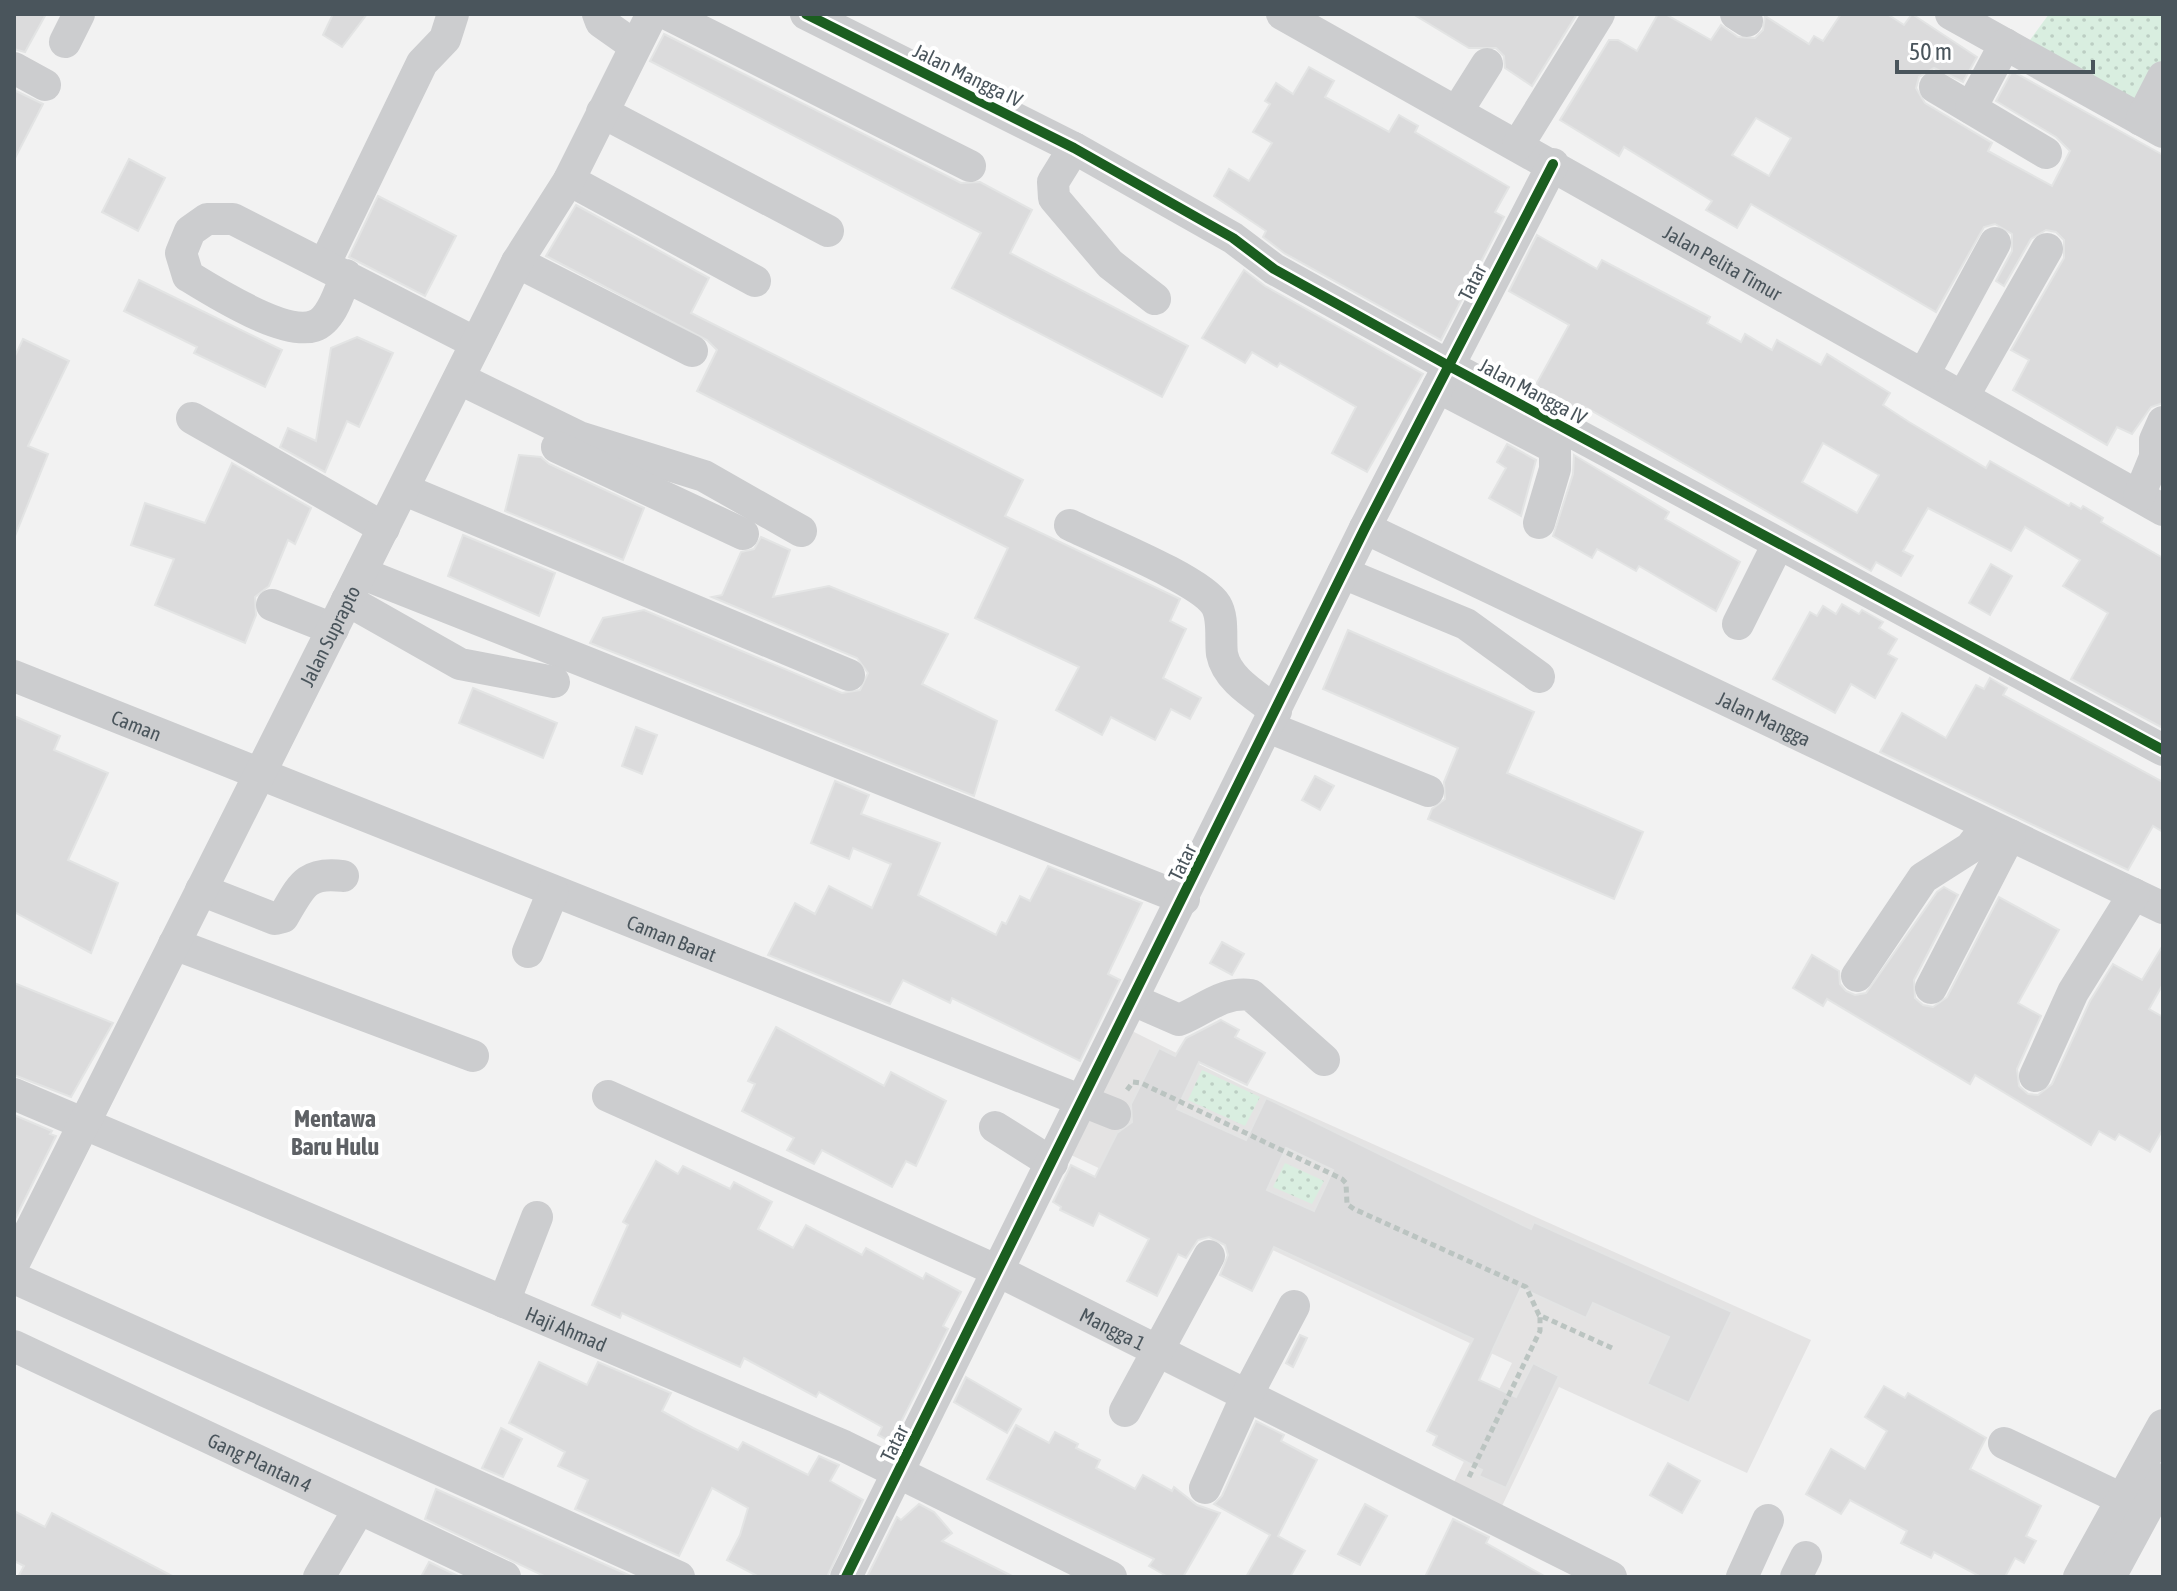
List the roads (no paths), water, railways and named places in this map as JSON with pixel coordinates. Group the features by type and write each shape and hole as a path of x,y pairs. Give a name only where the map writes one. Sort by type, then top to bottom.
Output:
{"street":[{"path":"453,14 445,39 422,63 335,269 476,343"},
{"path":"598,14 601,22 635,46"},
{"name":"Jalan Suprapto","path":"14,1263 517,262 569,180 652,14"},
{"path":"667,14 970,166"},
{"name":"Jalan Mangga IV","path":"806,14 1074,148 1233,238 1274,269 1444,376 1778,544 2163,750"},
{"name":"Jalan Pelita Timur","path":"1282,14 1458,110 2151,503"},
{"path":"1518,145 1599,14"},
{"path":"1951,14 2152,126 2163,77"},
{"path":"1971,108 2005,44"},
{"path":"1458,110 1487,64"},
{"path":"14,68 45,85"},
{"path":"1935,87 2046,153"},
{"path":"602,112 828,231"},
{"path":"1074,148 1053,182 1054,198 1110,264 1155,299"},
{"name":"Tatar","path":"846,1577 1365,528 1553,164"},
{"path":"569,180 755,281"},
{"path":"1924,374 1995,243"},
{"path":"1963,397 2047,249"},
{"path":"517,262 692,351"},
{"path":"1444,376 1555,448 1555,469 1539,523"},
{"path":"456,388 579,437 704,476 801,531"},
{"path":"456,388 743,534"},
{"path":"192,418 384,528"},
{"path":"2151,503 2155,440 2163,422"},
{"path":"405,490 849,675"},
{"path":"1070,525 1188,582 1208,597 1217,606 1222,657 1231,675 1272,719 1428,791"},
{"name":"Jalan Mangga","path":"1365,528 2163,908"},
{"path":"1738,624 1778,544"},
{"path":"1343,573 1466,624 1539,677"},
{"path":"354,586 460,664 554,682"},
{"path":"354,586 1184,899"},
{"path":"272,605 333,629"},
{"name":"Caman","path":"14,676 259,776"},
{"name":"Caman Barat","path":"259,776 1115,1114"},
{"path":"1857,976 1923,878 1999,830"},
{"path":"1931,988 1999,830"},
{"path":"201,890 275,919 283,917 307,880 321,873 343,876"},
{"path":"528,952 553,892"},
{"path":"2035,1076 2073,992 2134,894"},
{"path":"174,944 473,1056"},
{"path":"1133,1000 1179,1020 1224,996 1237,993 1251,995 1324,1060"},
{"name":"Haji Ahmad","path":"14,1094 900,1472 1111,1577"},
{"name":"Mangga 1","path":"608,1096 998,1271 1611,1577"},
{"path":"995,1127 1052,1163"},
{"path":"504,1302 537,1217"},
{"path":"1125,1411 1209,1256"},
{"path":"14,1278 679,1577"},
{"path":"1205,1488 1247,1395 1294,1306"},
{"name":"Gang Plantan 4","path":"14,1346 505,1577"},
{"path":"2110,1577 2150,1498 2163,1425"},
{"path":"2004,1443 2150,1498"},
{"path":"2079,1577 2150,1498"},
{"path":"319,1577 359,1509"},
{"path":"1742,1577 1768,1520"}],"district":[{"name":"Mentawa Baru Hulu","path":"335,1132"}]}
